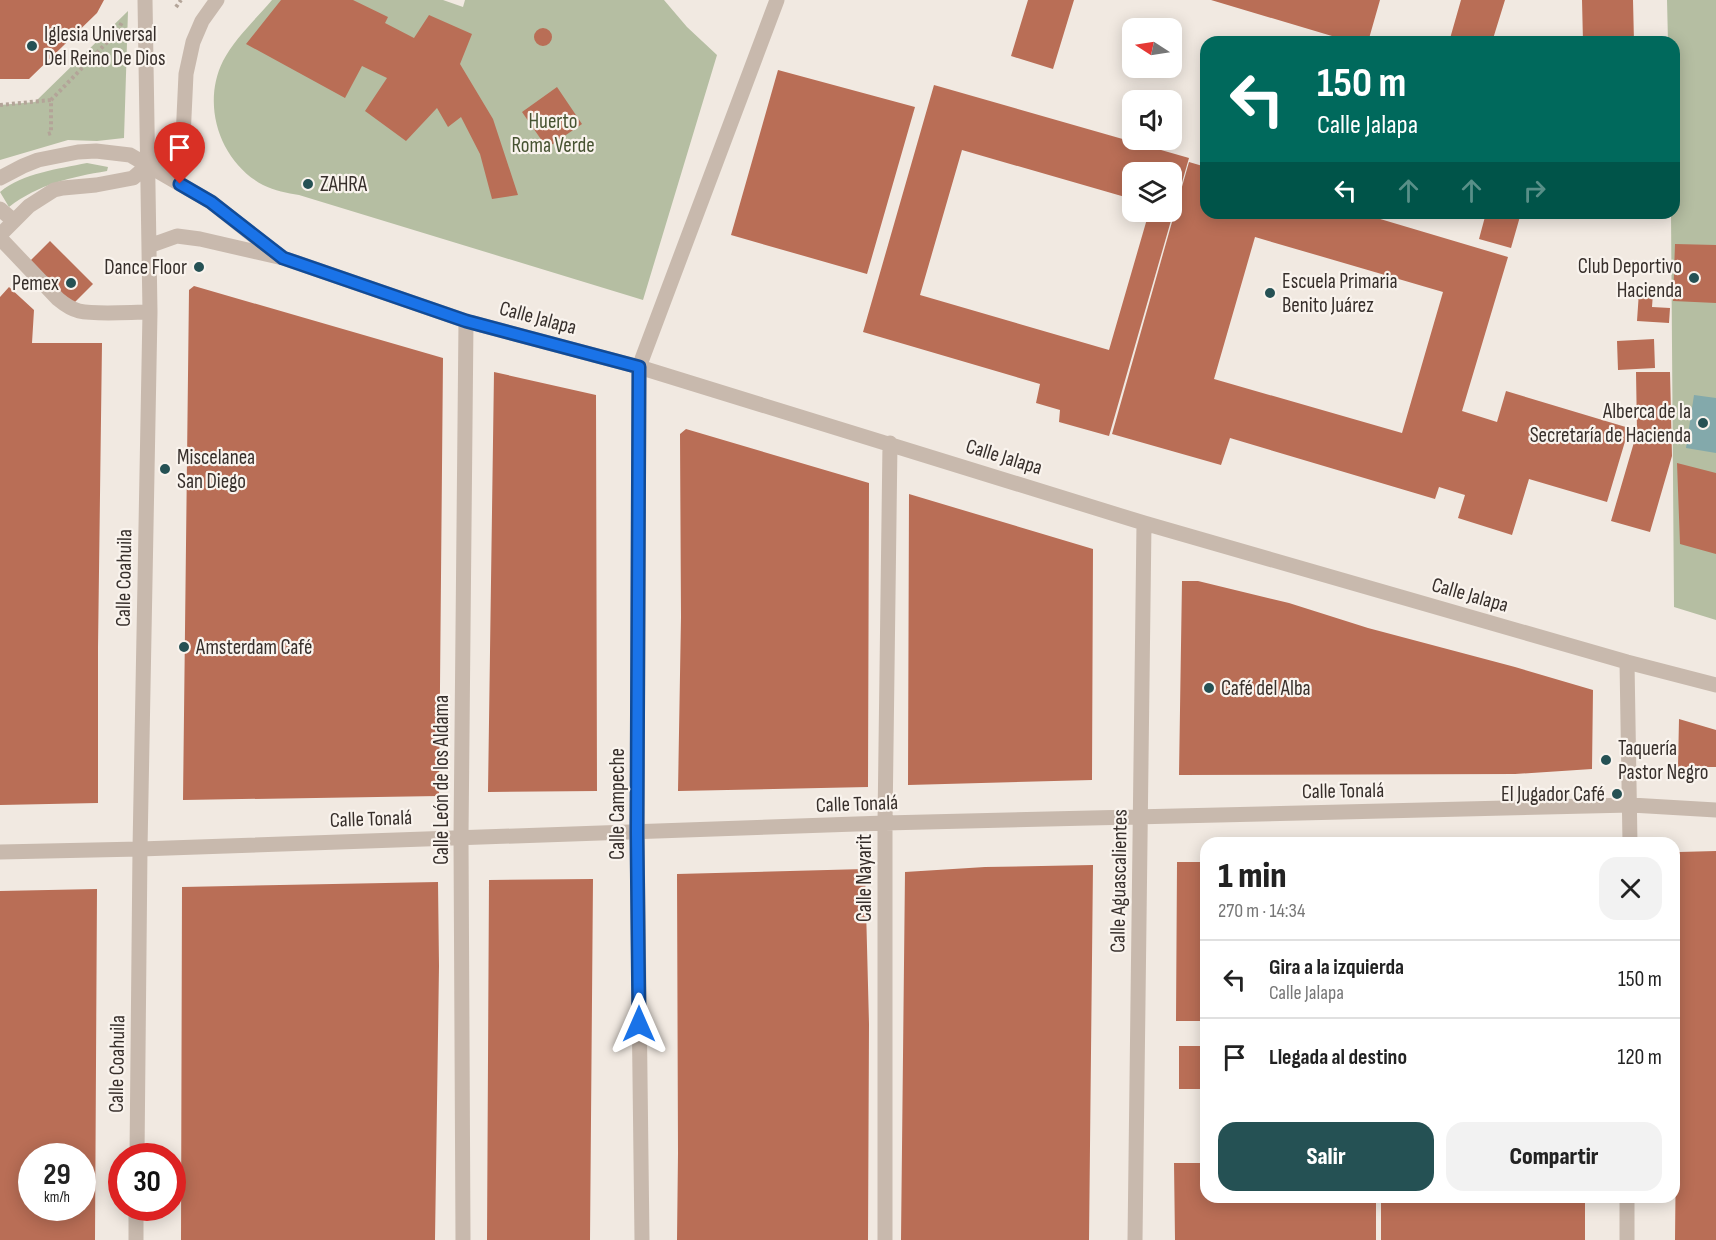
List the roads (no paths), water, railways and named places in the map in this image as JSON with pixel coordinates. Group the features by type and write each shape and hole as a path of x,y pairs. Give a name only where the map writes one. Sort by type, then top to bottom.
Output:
{"street":[{"name":"Calle Coahuila","path":"137,1143 150,312 145,0"},
{"path":"150,312 90,312 78,311 67,306 0,236 29,206 54,190 133,178 148,165 175,155 183,138 186,74 193,42 202,21 217,0"},
{"path":"639,367 777,0"},
{"name":"Calle Jalapa","path":"0,178 38,160 78,152 130,155 211,202 283,258"},
{"path":"0,209 14,221"},
{"name":"Calle Jalapa","path":"149,246 177,236 283,258 466,321 639,367 1143,523 1716,686"},
{"name":"Calle León de los Aldama","path":"463,1240 461,837 466,321"},
{"name":"Calle Campeche","path":"639,367 637,833 642,1240"},
{"name":"Calle Nayarit","path":"885,1240 885,823 890,443"},
{"name":"Calle Aguascalientes","path":"1135,1240 1143,523"},
{"path":"1627,662 1630,837"},
{"name":"Calle Tonalá","path":"0,852 637,833 885,823 1631,805 1716,810"},
{"path":"1627,1203 1627,1240"},
{"path":"136,1221 136,1240"}],"water":[{"name":"Alberca de la Secretaría de Hacienda","path":"1694,395 1716,398 1716,453 1686,448"}],"place":[{"name":"Iglesia Universal Del Reino De Dios","path":"32,46"},
{"name":"ZAHRA","path":"308,184"},
{"name":"Dance Floor","path":"199,267"},
{"name":"Club Deportivo Hacienda","path":"1694,278"},
{"name":"Pemex","path":"71,283"},
{"name":"Escuela Primaria Benito Juárez","path":"1270,293"},
{"name":"Alberca de la Secretaría de Hacienda","path":"1703,423"},
{"name":"Miscelanea San Diego","path":"165,469"},
{"name":"Amsterdam Café","path":"184,647"},
{"name":"Café del Alba","path":"1209,688"},
{"name":"Taquería Pastor Negro","path":"1606,760"},
{"name":"El Jugador Café","path":"1617,794"}],"park label":[{"name":"Huerto Roma Verde","path":"553,133"}]}
